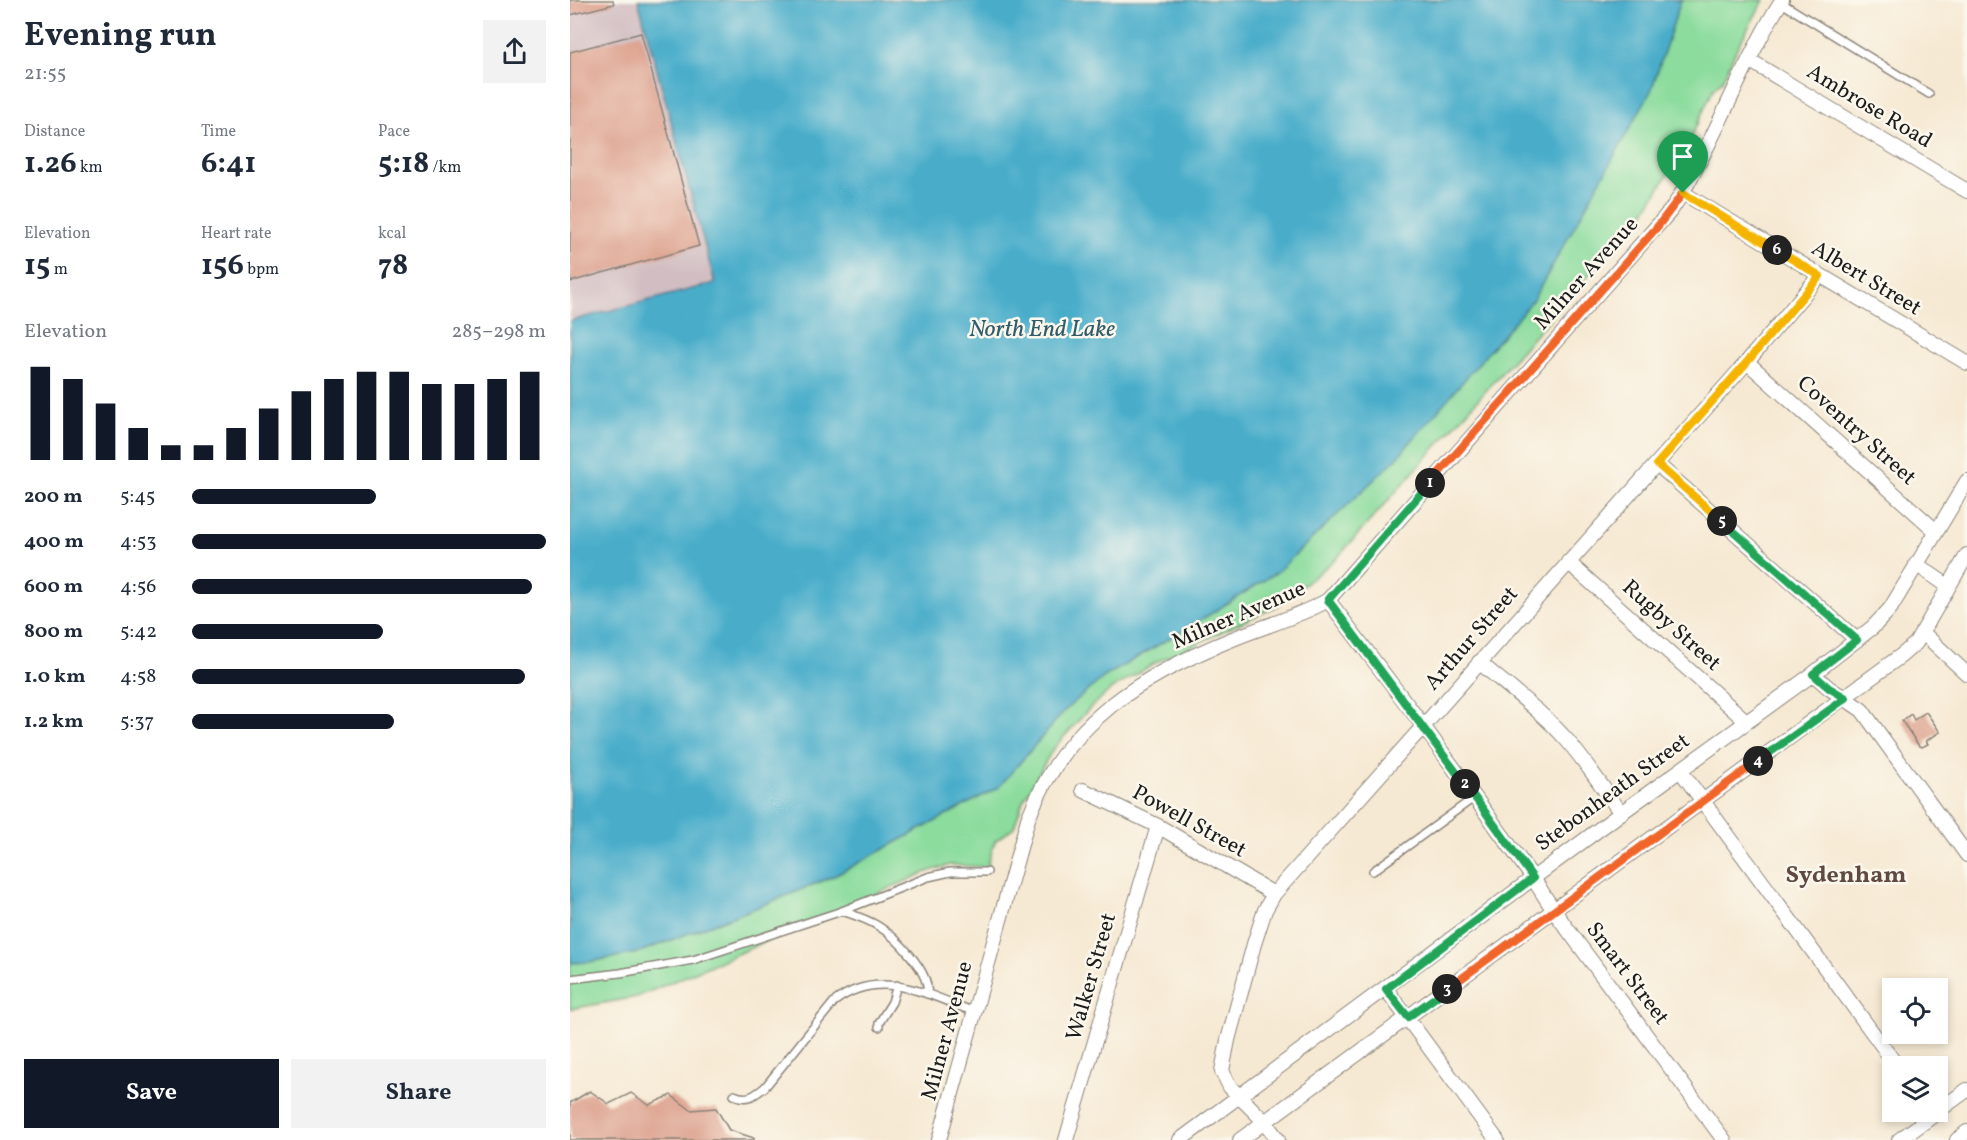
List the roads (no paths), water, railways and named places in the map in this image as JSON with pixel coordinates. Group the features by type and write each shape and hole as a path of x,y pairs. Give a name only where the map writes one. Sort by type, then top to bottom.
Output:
{"street":[{"name":"Milner Avenue","path":"939,1140 1028,819 1046,779 1077,737 1112,704 1143,682 1223,642 1328,600 1658,226 1683,193 1781,1"},
{"name":"Ambrose Road","path":"1749,60 1967,191"},
{"name":"Albert Street","path":"1683,193 1967,363"},
{"name":"Arthur Street","path":"1278,1140 1265,1122 1238,1097 1224,1079 1222,1071 1254,944 1265,910 1274,894 1657,464 1820,276"},
{"name":"Coventry Street","path":"1747,362 1936,531"},
{"path":"1657,464 1857,640"},
{"name":"Stebonheath Street","path":"1180,1140 1857,640 1890,609 1967,481"},
{"path":"1240,1140 1909,650 1967,555"},
{"name":"Rugby Street","path":"1568,562 1746,721"},
{"path":"1916,564 1948,586"},
{"name":"Smart Street","path":"1328,600 1424,727 1533,878 1554,911 1724,1140"},
{"path":"1922,632 1967,674"},
{"path":"1479,662 1564,737 1589,767 1621,813"},
{"path":"1813,674 1829,688 1862,710 1967,855"},
{"path":"1680,770 1890,1056"},
{"name":"Powell Street","path":"1083,790 1158,826 1274,894"},
{"name":"Walker Street","path":"1066,1140 1158,826"},
{"path":"1386,989 1497,1140"},
{"path":"1948,1103 1967,1090"},
{"path":"1899,1140 1922,1122"},
{"path":"1957,1140 1967,1132"}],"lane":[{"path":"1781,1 1929,94"},
{"path":"1372,871 1475,797"},
{"path":"570,979 693,960 842,911 917,880 950,872 987,872"},
{"path":"842,911 879,926 904,949 927,982 927,994"},
{"path":"734,1095 741,1099 748,1098 760,1091 834,1002 845,993 857,988 872,984 897,986 927,994 974,1012"},
{"path":"879,1027 879,1023 892,1002 897,986"}],"water":[{"name":"North End Lake","path":"638,0 1681,0 1651,91 1533,300 1397,458 1276,573 1104,677 1066,709 999,787 836,875 776,900 637,953 589,962 570,963 570,321 715,283"}],"district":[{"name":"Sydenham","path":"1846,876"}]}
